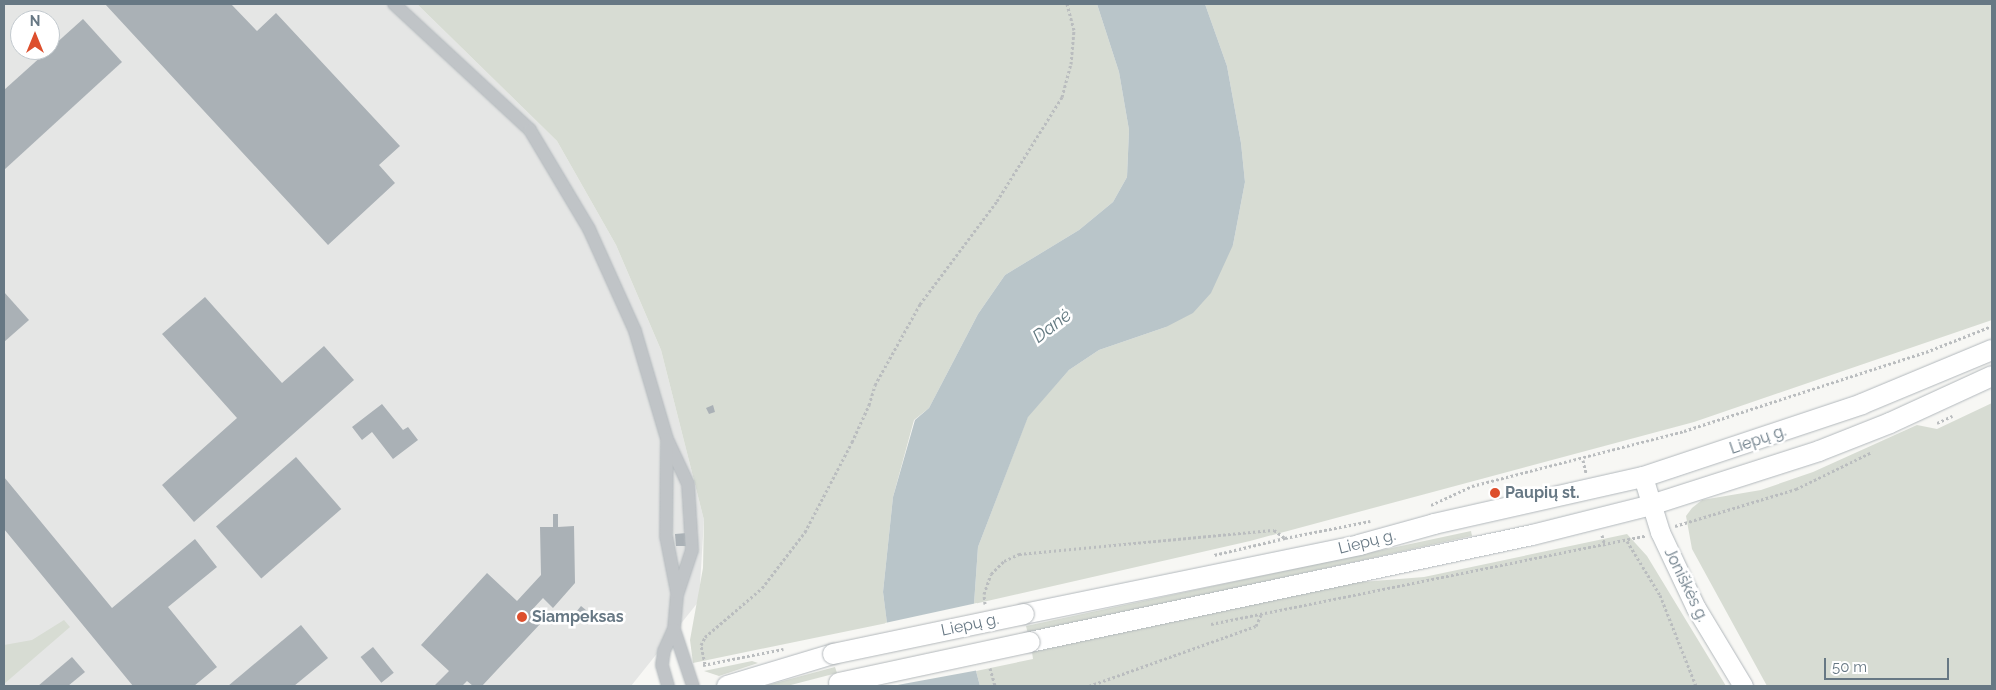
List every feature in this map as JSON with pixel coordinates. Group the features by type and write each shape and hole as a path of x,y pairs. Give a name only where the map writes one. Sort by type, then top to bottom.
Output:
{"main road":[{"name":"Liepų g.","path":"727,686 833,654 1359,545 1453,520 1643,477 1862,404 1992,350"},
{"name":"Liepų g.","path":"832,684 1532,535 1651,505 1819,451 1890,423 1992,376"},
{"name":"Joniškės g.","path":"1643,477 1651,505 1696,608 1743,686"}],"street":[{"path":"394,4 530,130 589,229 635,331 667,438 688,484 692,518 692,550 677,595 674,629 664,651 662,665 668,686"},
{"path":"667,438 666,536 677,595"},
{"path":"674,629 693,686"}],"path":[{"path":"791,647 705,664 701,645 705,637 762,588 805,532 870,405 874,385 920,304 997,201 1043,131 1062,97 1071,64 1074,30 1067,4"},
{"path":"1422,510 1472,486 1684,431 1926,352 1992,326"},
{"path":"1209,556 1285,538 1380,519"},
{"path":"985,613 984,594 991,574 1004,561 1019,554 1274,530 1285,538"},
{"path":"1627,542 1660,595 1696,686"},
{"path":"1090,686 1256,626 1260,615"},
{"path":"990,662 996,686"}],"shaded area":[{"path":"4,4 417,4 557,141 616,245 661,350 704,520 699,601 631,686 4,686"},
{"path":"417,4 1097,4 1119,72 1129,130 1127,177 1113,202 1079,230 1005,275 978,314 929,408 914,420 893,497 883,592 887,623 693,663 690,640 703,568 704,520 661,350 616,245 557,141"},
{"path":"1205,4 1992,4 1992,320 1694,422 1250,541 974,604 978,547 1028,416 1069,370 1099,350 1166,327 1233,245 1245,182 1241,143 1227,66"},
{"path":"1992,403 1992,686 1767,686 1692,549 1686,516 1692,508 1702,500 1761,490 1813,472 1917,425 1937,429"},
{"path":"1471,531 1472,536 1028,634 1026,626"},
{"path":"1627,534 1647,556 1726,686 980,686 976,671 1033,659 1032,652 1337,584 1424,577"},
{"path":"64,620 70,627 4,684 4,645 32,640"},
{"path":"752,661 758,663 719,676 704,671"},
{"path":"835,667 837,673 787,686 764,686"}],"water":[{"name":"Danė","path":"1097,4 1205,4 1227,66 1241,143 1245,182 1233,245 1211,293 1193,313 1166,327 1099,350 1069,370 1028,417 978,547 974,604 976,671 980,686 895,686 883,592 893,497 915,420 929,408 978,314 1005,275 1079,230 1113,202 1127,177 1129,130 1119,72"}],"pier":[{"path":"977,603 979,670 892,686 885,623"}],"building":[{"path":"105,4 231,4 257,31 276,13 400,146 379,165 395,183 328,245"},
{"path":"83,19 122,62 4,170 4,90 37,60 60,60 60,40"},
{"path":"4,292 29,320 4,342"},
{"path":"205,297 282,383 324,346 354,380 194,522 162,485 237,418 162,334"},
{"path":"382,404 403,430 408,427 418,440 393,459 372,432 362,440 352,427"},
{"path":"713,405 715,412 709,414 706,408"},
{"path":"296,457 341,509 261,579 216,527"},
{"path":"4,477 112,608 195,539 217,567 168,607 217,667 194,686 133,686 4,529"},
{"path":"553,514 558,514 558,527 574,526 575,583 553,608 543,598 530,612 541,623 482,686 473,686 467,681 462,686 434,686 449,671 421,645 487,573 517,601 541,575 540,527 553,527"},
{"path":"687,533 687,546 676,546 675,534"},
{"path":"581,606 591,614 584,623 574,615"},
{"path":"301,625 328,658 294,686 228,686"},
{"path":"373,647 394,673 381,683 361,657"},
{"path":"72,657 85,672 68,686 38,686"}],"place":[{"name":"Paupių st.","path":"1495,493"},
{"name":"Siampeksas","path":"522,617"}]}
